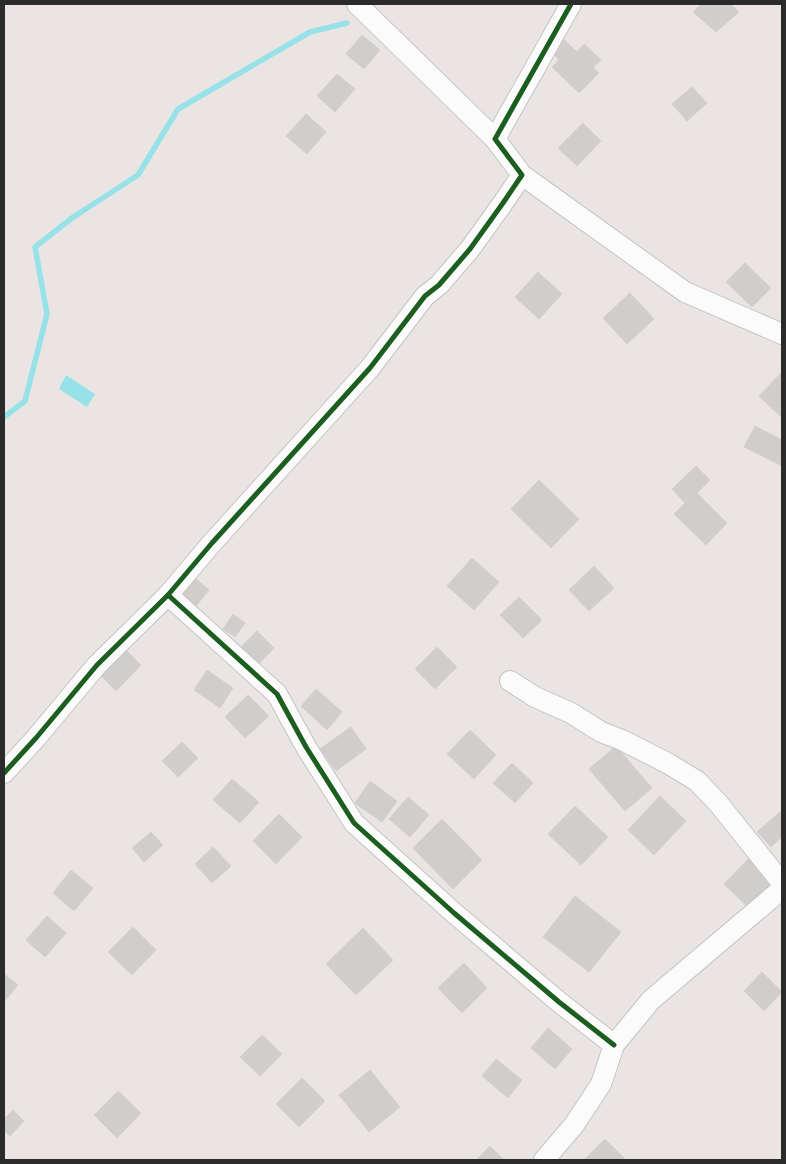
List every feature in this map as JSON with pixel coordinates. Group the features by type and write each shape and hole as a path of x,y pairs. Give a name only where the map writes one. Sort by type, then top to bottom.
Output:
{"street":[{"path":"357,4 495,139 522,175 685,292 782,334"},
{"path":"495,139 571,4"},
{"path":"4,773 97,665 168,595 212,543 370,368 425,296 439,285 470,249 504,204 522,175"},
{"path":"168,595 277,694 306,747 354,823 454,913 558,1002 614,1045"},
{"path":"510,681 535,697 571,713 601,732 669,764 697,781 718,803 782,883"},
{"path":"544,1160 574,1125 601,1084 614,1045 651,1000 782,889"}],"water":[{"path":"66,375 95,394 87,407 59,389"}],"building":[{"path":"701,4 731,4 739,12 716,32 693,12"},
{"path":"362,35 380,50 364,69 346,54"},
{"path":"562,38 577,52 584,44 601,60 593,68 599,73 579,93 552,67 559,60 550,51"},
{"path":"337,74 355,89 335,112 317,96"},
{"path":"692,87 707,103 687,121 672,104"},
{"path":"306,114 326,132 307,154 286,136"},
{"path":"583,123 601,141 577,166 558,148"},
{"path":"745,263 771,288 752,307 726,282"},
{"path":"538,272 562,294 539,319 515,297"},
{"path":"630,293 654,319 627,344 603,318"},
{"path":"782,372 782,418 759,396"},
{"path":"755,426 782,440 782,466 744,447"},
{"path":"696,466 710,480 697,493 727,523 706,545 674,514 685,503 672,489"},
{"path":"539,480 579,519 551,548 511,509"},
{"path":"472,558 499,582 474,610 447,586"},
{"path":"594,566 614,588 589,611 569,590"},
{"path":"194,577 209,590 196,606 181,594"},
{"path":"519,597 542,620 523,638 500,615"},
{"path":"233,614 245,623 235,637 223,629"},
{"path":"257,631 274,648 257,666 239,649"},
{"path":"437,647 457,667 435,689 415,669"},
{"path":"125,649 141,665 116,691 100,675"},
{"path":"207,670 233,688 220,708 194,690"},
{"path":"316,689 342,712 327,730 301,706"},
{"path":"248,695 269,716 245,738 225,717"},
{"path":"351,727 366,749 336,771 320,749"},
{"path":"470,730 496,755 474,779 447,754"},
{"path":"182,742 198,758 178,777 162,761"},
{"path":"616,746 652,788 625,811 589,769"},
{"path":"512,763 533,783 515,803 493,783"},
{"path":"232,779 259,802 240,823 213,800"},
{"path":"370,781 397,801 382,822 355,803"},
{"path":"660,796 686,821 654,855 628,830"},
{"path":"408,797 429,815 410,837 389,819"},
{"path":"575,806 608,837 581,865 548,834"},
{"path":"782,810 782,837 771,847 757,832"},
{"path":"279,814 302,837 276,864 253,841"},
{"path":"442,819 482,860 453,889 413,848"},
{"path":"151,832 163,845 144,862 132,848"},
{"path":"213,847 231,866 212,883 195,864"},
{"path":"749,858 777,885 752,911 724,884"},
{"path":"71,870 93,888 74,911 53,893"},
{"path":"575,896 621,932 589,972 543,937"},
{"path":"47,916 66,933 45,957 26,940"},
{"path":"133,927 156,950 132,975 108,952"},
{"path":"363,928 393,960 356,995 326,964"},
{"path":"464,963 487,988 462,1013 438,988"},
{"path":"762,972 782,992 764,1011 744,991"},
{"path":"4,974 18,985 4,1002"},
{"path":"548,1028 572,1049 555,1069 531,1048"},
{"path":"262,1035 282,1054 260,1076 240,1057"},
{"path":"496,1059 522,1080 508,1098 482,1076"},
{"path":"370,1070 400,1107 369,1132 339,1095"},
{"path":"302,1078 325,1101 299,1127 276,1104"},
{"path":"118,1091 141,1113 117,1138 94,1115"},
{"path":"13,1110 24,1121 10,1136 4,1131 4,1119"},
{"path":"605,1139 625,1159 584,1160"},
{"path":"490,1146 504,1160 476,1160"}],"waterway":[{"path":"4,417 25,401 47,314 35,247 72,218 138,175 178,109 310,32 347,23"}],"cycle path":[{"path":"168,595 212,543 370,368 425,296 439,285 470,249 503,203 522,175 495,139 571,4"},
{"path":"4,773 97,665 168,595 277,694 306,747 354,823 454,913 559,1002 614,1045"}]}
